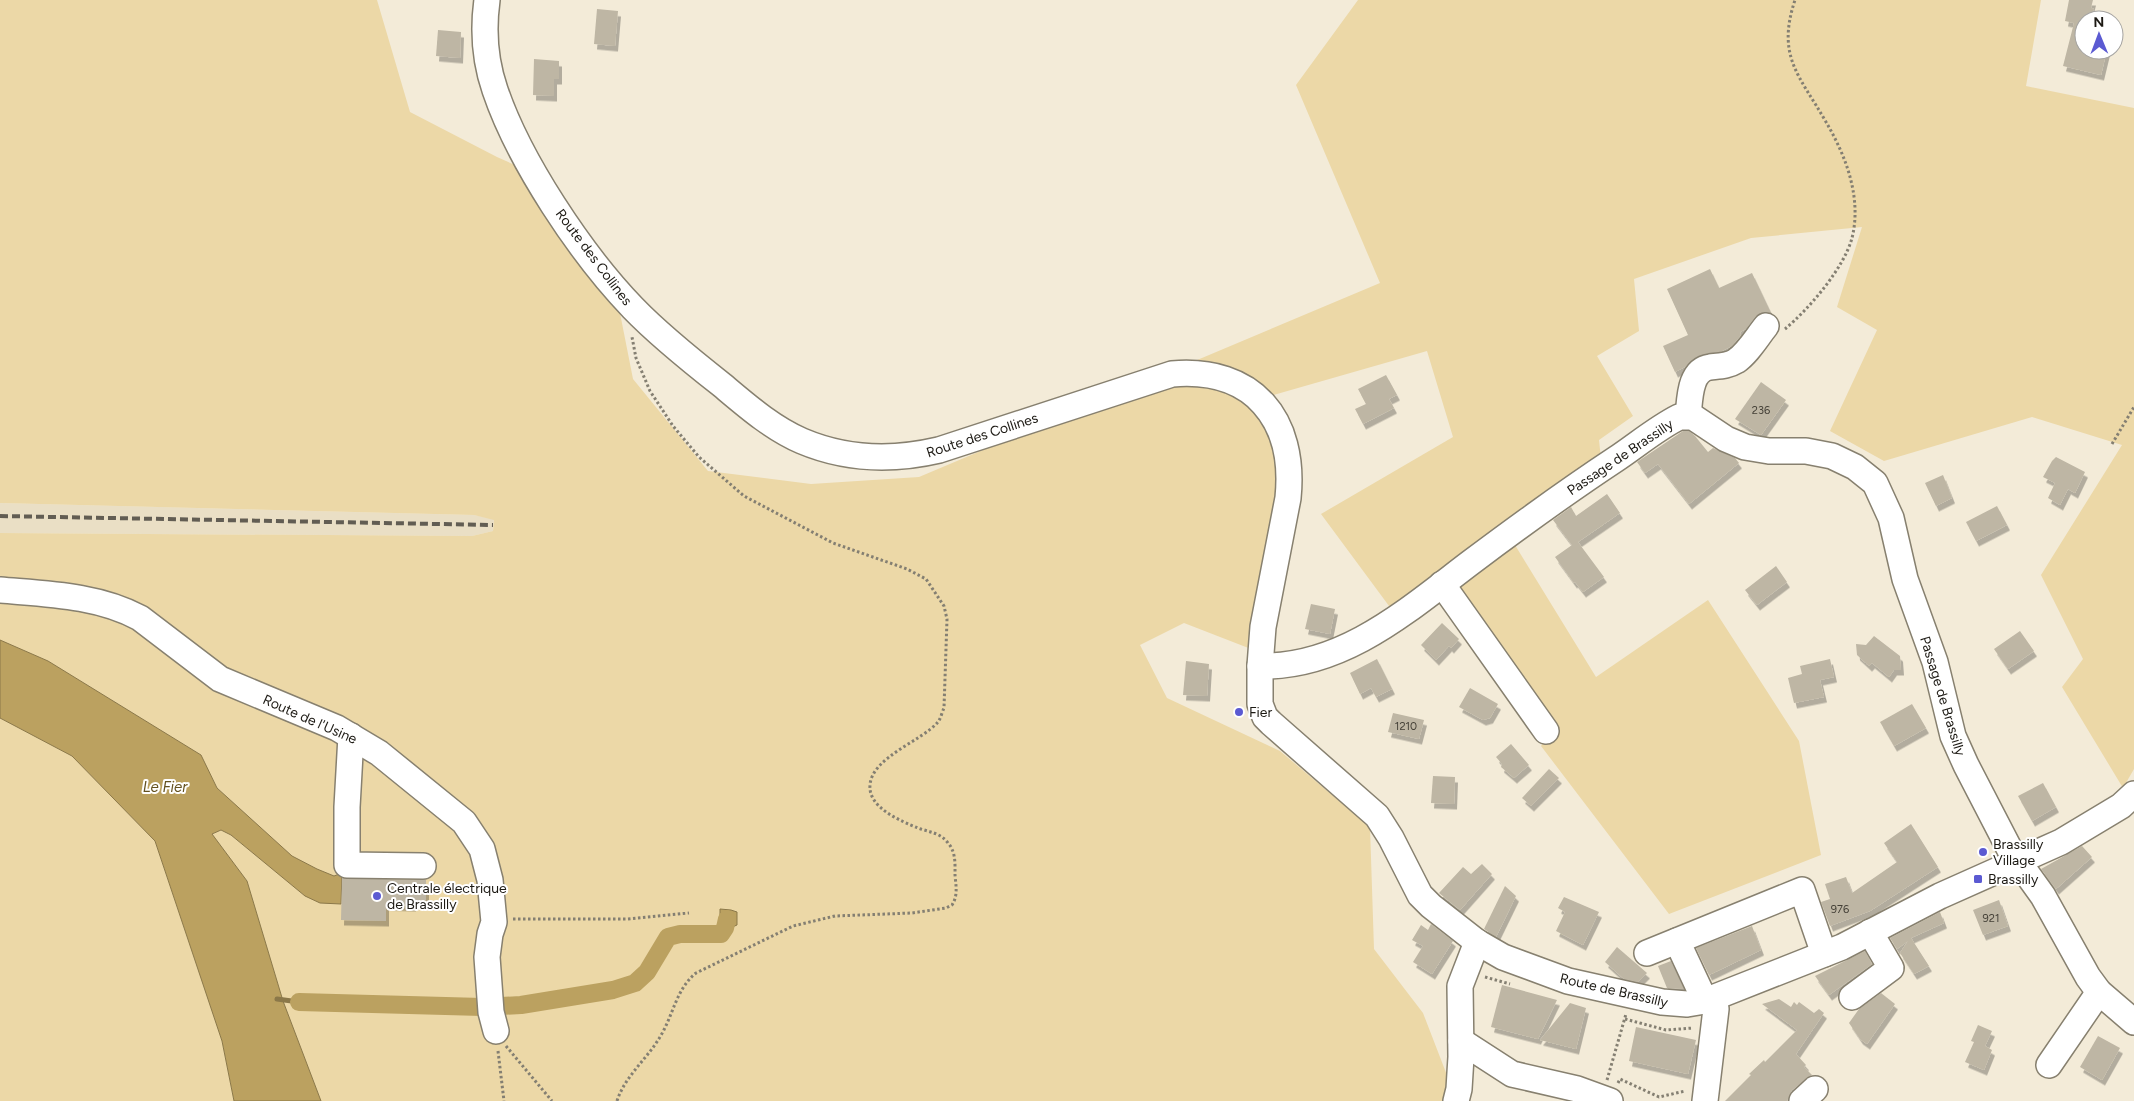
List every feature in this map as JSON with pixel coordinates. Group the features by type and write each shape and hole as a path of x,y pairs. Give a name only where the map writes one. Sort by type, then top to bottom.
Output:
{"street":[{"name":"Route des Collines","path":"487,0 485,32 494,88 505,116 520,145 559,212 606,276 634,309 708,374 767,421 804,442 841,454 861,457 902,456 939,450 1172,374 1199,373 1217,376 1239,385 1257,397 1277,423 1284,439 1289,464 1288,498 1264,627 1260,666"},
{"path":"1688,416 1692,386 1700,372 1708,367 1726,366 1736,361 1773,329"},
{"name":"Passage de Brassilly","path":"1260,666 1296,664 1340,649 1381,629 1515,529 1675,419 1688,416 1698,420 1726,439 1745,447 1769,451 1806,451 1832,456 1855,467 1876,483 1892,518 1905,579 1935,662 1953,736 1966,766 2018,862 2043,896 2099,992 2134,1022"},
{"path":"1442,584 1546,730"},
{"name":"Route de l'Usine","path":"0,590 89,600 128,612 140,618 220,679 314,718 378,753 464,822 471,830 482,850 487,864 494,919 487,957 493,1015"},
{"name":"Route de Brassilly","path":"1260,666 1259,696 1265,717 1377,816 1391,838 1420,895 1431,906 1477,942 1503,957 1533,970 1568,980 1676,1004 1709,1000 1824,954 1940,896 2061,842 2108,815 2134,794"},
{"path":"350,736 347,865 423,866"},
{"path":"1647,953 1802,890 1824,954"},
{"path":"1852,997 1891,968 1870,932"},
{"path":"1677,941 1709,1000 1716,1009 1707,1090"},
{"path":"1456,1101 1461,1075 1460,986 1477,942"},
{"path":"2049,1065 2099,992"},
{"path":"1461,1041 1512,1074 1606,1096"}],"path":[{"path":"1773,329 1803,312 1829,280 1852,239 1854,222 1852,186 1844,156 1790,60 1788,44 1789,26 1795,0"},
{"path":"617,1101 631,1075 661,1035 685,984 696,973 793,926 808,921 835,916 912,913 946,908 952,905 956,894 955,857 949,843 936,833 918,828 878,806 871,795 870,788 871,781 878,769 904,745 921,736 939,720 944,708 947,619 944,606 926,579 907,569 833,543 744,496 699,457 668,419 650,391 636,358 631,323 634,309"},
{"path":"2112,444 2134,408"},
{"path":"494,919 611,920 689,913"},
{"path":"1606,1096 1632,995"},
{"path":"493,1015 504,1101"},
{"path":"493,1015 503,1042 552,1101"},
{"path":"1625,1019 1666,1030 1714,1029"},
{"path":"1606,1096 1612,1092 1620,1080 1659,1097 1686,1091 1700,1078 1707,1090"}],"shaded area":[{"path":"0,0 377,0 410,112 526,170 619,308 633,379 708,471 811,484 919,477 1380,283 1296,85 1358,0 2041,0 2026,86 2134,108 2134,769 2123,788 2062,687 2083,659 2041,575 2122,445 2032,417 1884,461 1830,431 1877,330 1837,307 1862,227 1751,238 1634,279 1639,331 1597,356 1633,416 1599,440 1601,459 1507,532 1596,677 1708,600 1799,741 1821,855 1669,914 1541,746 1553,729 1444,573 1392,610 1321,514 1453,437 1427,351 1246,403 1268,431 1280,460 1281,484 1251,649 1184,623 1140,645 1167,698 1280,751 1370,827 1374,949 1423,1013 1450,1083 1446,1101 321,1101 283,1001 247,881 212,834 221,830 231,835 305,896 342,873 334,876 292,856 217,788 201,755 48,661 0,640 0,533 472,536 493,531 494,520 474,515 0,503"},
{"path":"0,503 474,515 494,519 493,531 472,536 0,533"},
{"path":"0,718 72,756 155,841 222,1041 234,1101 0,1101"}],"water":[{"name":"Le Fier","path":"0,640 48,661 201,755 217,788 292,856 334,876 342,873 341,904 320,903 305,896 231,835 221,830 212,834 247,881 283,1001 321,1101 234,1101 222,1041 155,841 72,756 0,718"},
{"path":"720,909 737,912 737,925 730,928 720,928"}],"building":[{"path":"2069,0 2093,0 2091,8 2094,10 2074,10 2074,23 2065,21"},
{"path":"597,9 618,11 615,46 594,44"},
{"path":"2074,23 2074,60 2105,60 2101,75 2063,66"},
{"path":"438,30 461,32 460,58 436,56"},
{"path":"534,59 559,61 559,79 554,79 554,96 533,95"},
{"path":"1710,269 1719,288 1752,273 1771,313 1761,313 1755,317 1746,329 1740,332 1741,335 1732,346 1720,352 1699,356 1675,372 1663,346 1688,335 1667,289"},
{"path":"1386,375 1397,395 1389,399 1394,408 1363,424 1355,409 1366,404 1358,389"},
{"path":"1761,382 1786,400 1761,435 1735,419"},
{"path":"1683,431 1689,431 1695,436 1708,452 1713,448 1735,458 1739,463 1689,504 1658,464 1645,473 1637,462"},
{"path":"2056,457 2085,472 2075,493 2068,489 2060,505 2048,498 2055,483 2043,477"},
{"path":"1943,475 1952,498 1936,506 1925,483"},
{"path":"1607,494 1620,513 1578,542 1604,577 1583,592 1555,557 1572,545 1553,520 1571,507 1576,516"},
{"path":"1997,506 2007,525 1976,541 1966,522"},
{"path":"1776,566 1787,582 1757,605 1745,590"},
{"path":"1311,604 1335,609 1330,634 1305,629"},
{"path":"1442,623 1459,639 1451,648 1449,646 1436,660 1421,645"},
{"path":"2020,631 2034,651 2008,669 1994,649"},
{"path":"1874,636 1900,656 1901,670 1894,670 1889,677 1872,663 1869,666 1857,655 1856,644 1866,645"},
{"path":"1377,659 1392,689 1376,697 1371,688 1360,694 1350,673"},
{"path":"1830,659 1834,677 1820,680 1824,697 1794,703 1788,678 1802,674 1800,666"},
{"path":"1186,661 1209,664 1207,696 1183,695"},
{"path":"1470,688 1498,704 1490,718 1483,720 1459,707"},
{"path":"1912,704 1926,728 1894,746 1880,722"},
{"path":"1393,713 1424,720 1419,739 1388,732"},
{"path":"1511,744 1529,765 1514,778 1501,767 1502,764 1496,757"},
{"path":"1549,769 1559,778 1531,806 1522,798"},
{"path":"1433,776 1455,777 1454,804 1431,803"},
{"path":"2043,783 2056,807 2032,821 2018,796"},
{"path":"1911,824 1938,867 1870,911 1830,926 1821,902 1830,899 1825,884 1846,877 1852,893 1897,862 1884,843"},
{"path":"2082,846 2092,857 2056,889 2041,869"},
{"path":"1482,864 1492,874 1460,910 1439,893 1463,867 1471,874"},
{"name":"Centrale électrique de Brassilly","path":"342,878 426,880 426,900 413,900 413,906 386,905 386,921 341,920"},
{"path":"1505,886 1516,896 1496,937 1484,929"},
{"path":"1564,897 1599,912 1583,945 1556,931 1565,912 1558,908"},
{"path":"1999,900 2008,926 1983,935 1973,910"},
{"path":"1940,912 1944,923 1911,938 1929,966 1914,974 1900,953 1908,941 1897,949 1890,938"},
{"path":"1431,924 1453,941 1432,974 1413,962 1423,946 1412,940 1421,925 1428,930"},
{"path":"1752,926 1761,950 1709,975 1696,948"},
{"path":"1617,947 1647,973 1638,982 1624,979 1605,962"},
{"path":"1865,951 1872,964 1829,995 1815,976"},
{"path":"1671,961 1684,989 1667,988 1658,966"},
{"path":"1502,985 1557,1000 1538,1039 1491,1027"},
{"path":"1881,993 1895,1004 1867,1044 1860,1039 1849,1023 1859,1009"},
{"path":"1779,999 1791,1007 1794,1002 1797,1005 1799,1002 1814,1013 1819,1009 1824,1013 1796,1054 1806,1065 1804,1067 1812,1075 1792,1090 1787,1101 1725,1101 1751,1075 1749,1074 1764,1060 1765,1062 1797,1030 1762,1004"},
{"path":"1570,1003 1586,1008 1576,1049 1540,1040"},
{"path":"1978,1025 1992,1031 1985,1046 1992,1050 1984,1070 1965,1062 1974,1042 1971,1041"},
{"path":"1636,1027 1696,1040 1688,1074 1629,1061"},
{"path":"2098,1036 2120,1048 2102,1080 2080,1067"}],"waterway":[{"path":"299,1002 482,1007 521,1005 613,990 635,983 647,972 668,937 680,934 721,934 727,919"},
{"path":"277,999 299,1002"}],"railway":[{"path":"0,516 493,525"}],"place":[{"name":"Fier","path":"1239,712"},
{"name":"Brassilly Village","path":"1983,852"},
{"name":"Brassilly","path":"1978,879"},
{"name":"Centrale électrique de Brassilly","path":"377,896"}]}
